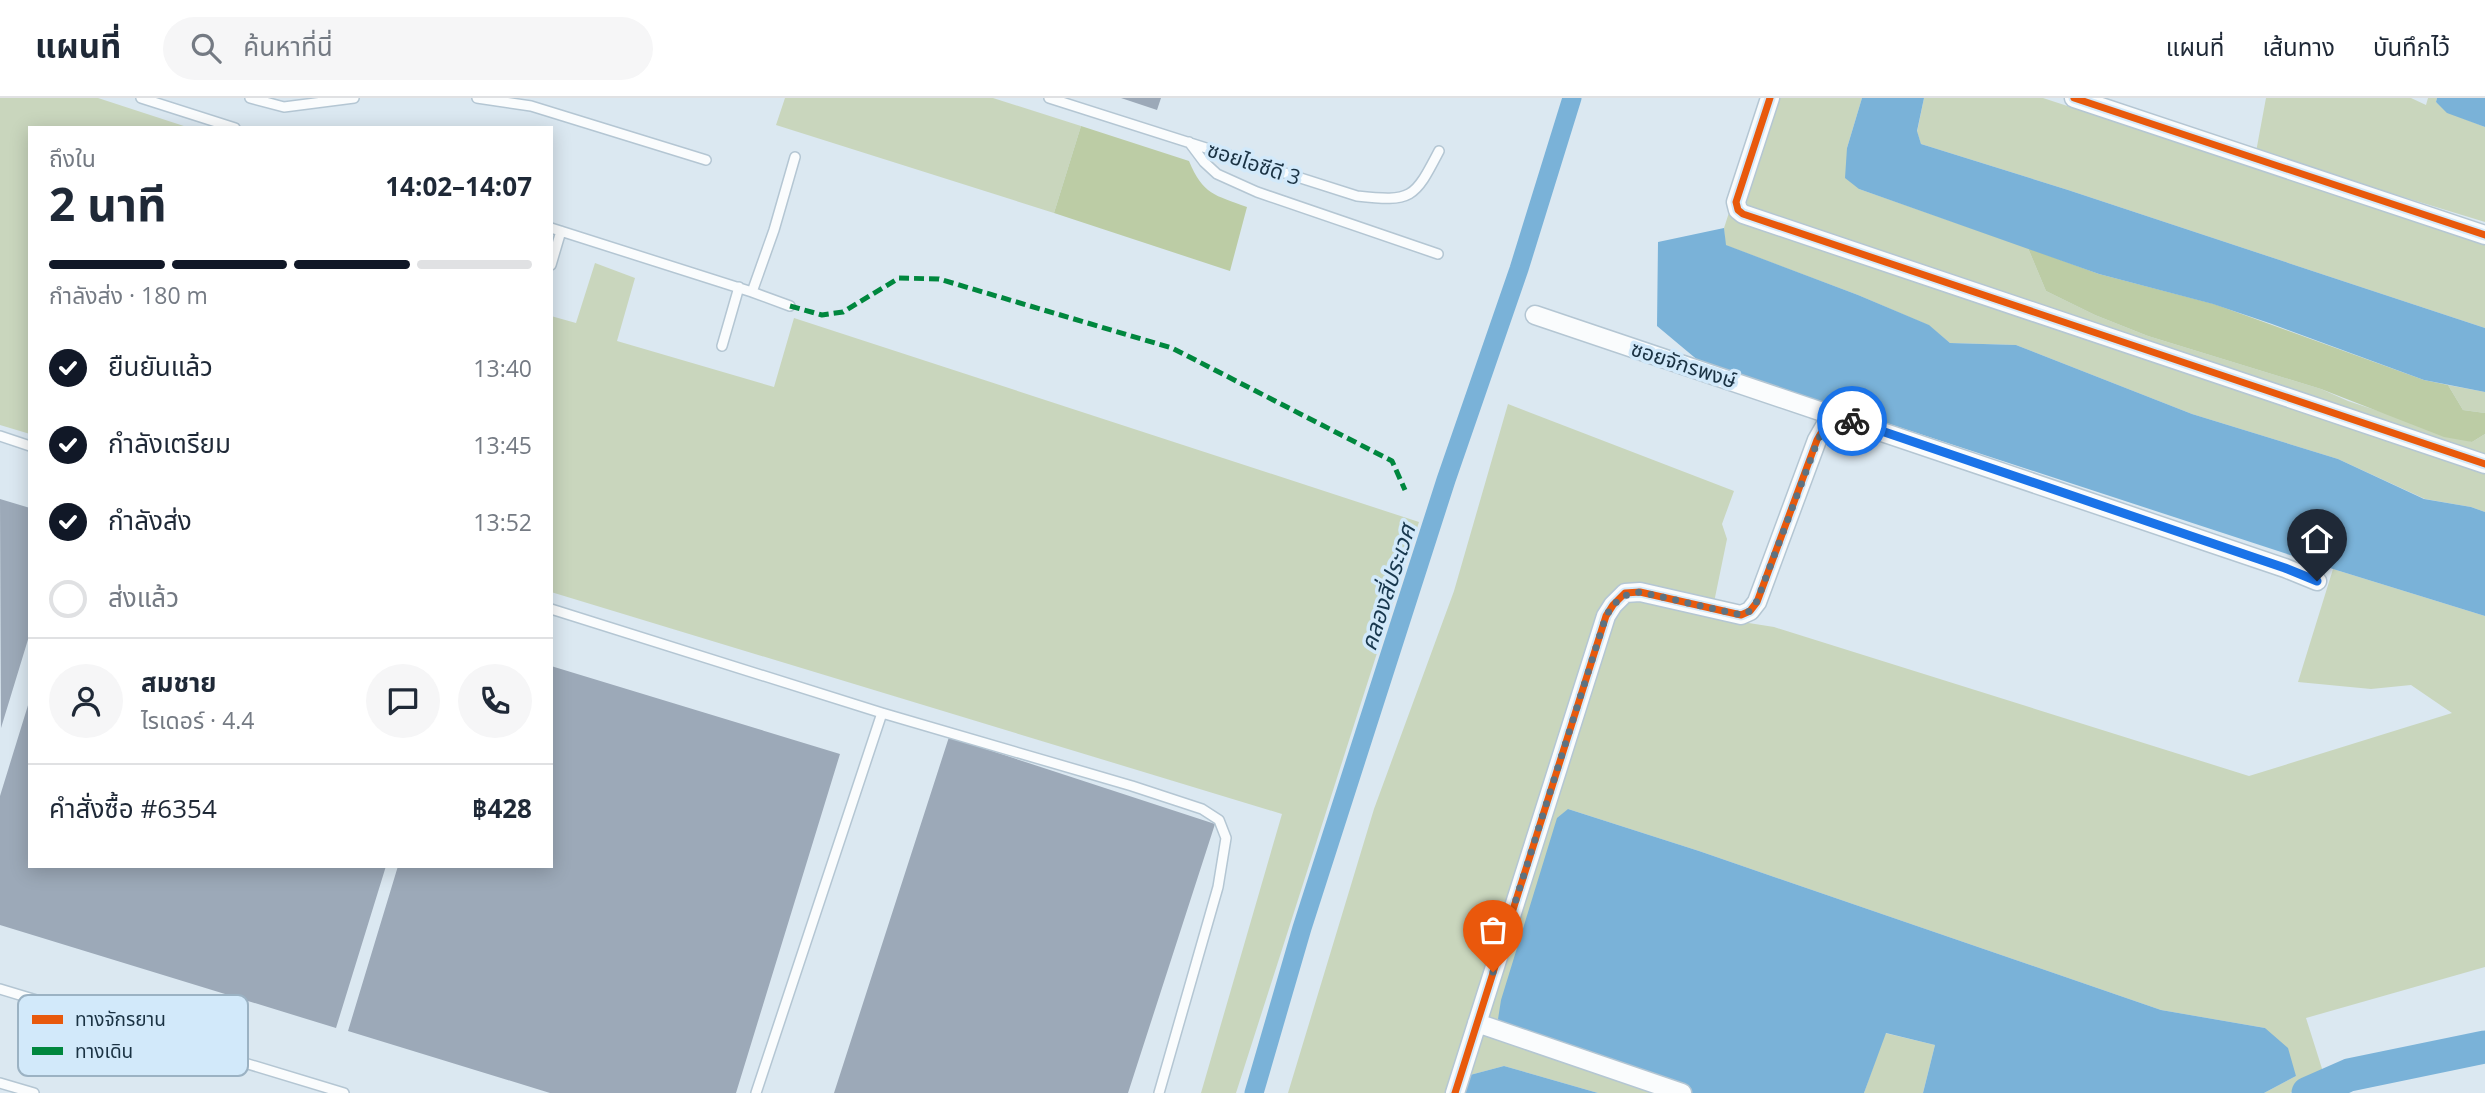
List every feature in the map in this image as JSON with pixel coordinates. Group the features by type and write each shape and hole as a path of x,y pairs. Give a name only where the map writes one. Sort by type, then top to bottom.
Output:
{"street":[{"path":"1770,98 1736,202 1738,210 1743,214 2485,464"},
{"path":"2074,98 2485,235"},
{"name":"ซอยจักรพงษ์","path":"1535,315 2317,581"},
{"path":"1455,1093 1606,616 1612,605 1625,593 1640,592 1741,615 1750,611 1757,601 1818,440 1832,414"},
{"path":"1477,1023 1682,1093"}],"lane":[{"path":"141,98 229,126"},
{"path":"250,98 284,107 354,98"},
{"path":"477,98 531,106 706,160"},
{"name":"ซอยไอซีดี 3","path":"1049,98 1357,196 1394,201 1406,197 1420,187 1439,150"},
{"path":"1189,142 1204,162 1227,179 1257,192 1438,254"},
{"path":"752,292 774,230 795,157"},
{"path":"553,251 556,230 790,306"},
{"path":"722,346 739,288"},
{"path":"0,436 28,445"},
{"path":"553,610 882,713 1132,786 1202,809 1219,820 1226,838 1218,887 1159,1093"},
{"path":"756,1093 882,713"},
{"path":"0,989 20,995"},
{"path":"248,1064 344,1093"},
{"path":"0,1083 34,1093"}],"green space":[{"path":"0,98 98,98 184,126 28,126 28,433 0,425"},
{"path":"785,98 993,98 1081,126 1054,213 776,125"},
{"path":"1766,98 1862,98 1847,148 1859,189 2028,248 2046,291 2095,315 2148,336 2321,389 2348,401 2472,442 2485,434 2485,512 2425,499 2338,459 2192,414 2016,345 1950,343 1928,325 1858,295 1725,245 1724,228"},
{"path":"1924,98 2043,98 2485,243 2485,328 1921,144 1917,132"},
{"path":"2266,98 2411,98 2426,105 2428,98 2437,98 2436,102 2447,112 2485,127 2485,222 2256,152"},
{"path":"1081,126 1189,161 1199,181 1211,192 1247,207 1230,271 1054,213"},
{"path":"2028,248 2099,274 2214,304 2424,380 2448,385 2463,410 2485,413 2485,434 2472,442 2444,437 2321,389 2148,336 2095,315 2046,291"},
{"path":"595,263 635,278 617,341 774,387 794,318 1419,522 1236,1093 1201,1093 1282,814 553,593 553,317 576,323"},
{"path":"2448,385 2485,392 2485,413 2463,410"},
{"path":"1508,404 1734,491 1722,524 1727,539 1711,617 1774,627 2249,776 2452,713 2411,685 2371,689 2298,682 2333,569 2485,616 2485,967 2306,1018 2324,1075 2290,1093 2264,1093 2296,1076 2265,1028 2161,1010 1699,851 1568,809 1684,1093 1598,1093 1504,1066 1470,1075 1464,1093 1288,1093 1374,809 1454,591"},
{"path":"1885,1033 1935,1045 1923,1093 1864,1093"}],"water":[{"path":"1862,98 1924,98 1917,131 1921,144 2485,328 2485,392 2424,380 2213,304 2099,274 1859,189 1845,178 1847,148"},
{"path":"2437,98 2485,98 2485,127 2447,113 2436,102"},
{"path":"1724,228 1726,245 1929,325 1950,343 2016,345 2192,414 2338,459 2424,499 2485,512 2485,616 1700,362 1657,326 1658,242"},
{"path":"1568,809 1699,851 2161,1010 2265,1028 2288,1048 2296,1076 2264,1093 1923,1093 1935,1045 1886,1033 1864,1093 1684,1093 1496,1032 1501,1000 1557,818"},
{"path":"1504,1066 1598,1093 1464,1093 1470,1075"}],"building":[{"path":"1121,98 1161,98 1157,110"},
{"path":"0,499 28,507 28,640 1,728"},
{"path":"553,667 840,754 736,1093 550,1093 348,1031 397,868 553,868"},
{"path":"28,705 28,868 385,868 336,1028 248,1001 248,995 228,995 0,925 0,796"},
{"path":"949,737 1215,824 1128,1093 834,1093"}],"waterway":[{"name":"คลองสี่ประเวศ","path":"1254,1093 1302,928 1446,480 1519,269 1572,98"},
{"path":"2308,1093 2349,1075 2485,1047"}],"marked path":[{"path":"790,306 822,315 843,312 899,278 939,279 1172,348 1392,461 1405,490"}],"cycle path":[{"path":"1770,98 1736,202 1738,210 1743,214 2485,464"},
{"path":"2074,98 2485,235"},
{"path":"1455,1093 1606,616 1625,593 1640,592 1741,615 1750,611 1757,602 1817,440 1832,414"}],"way so far":[{"path":"1493,972 1606,616 1612,605 1625,593 1640,592 1741,615 1750,611 1757,601 1818,440 1832,414 1852,421"}],"route":[{"path":"1852,421 2317,581"}]}
